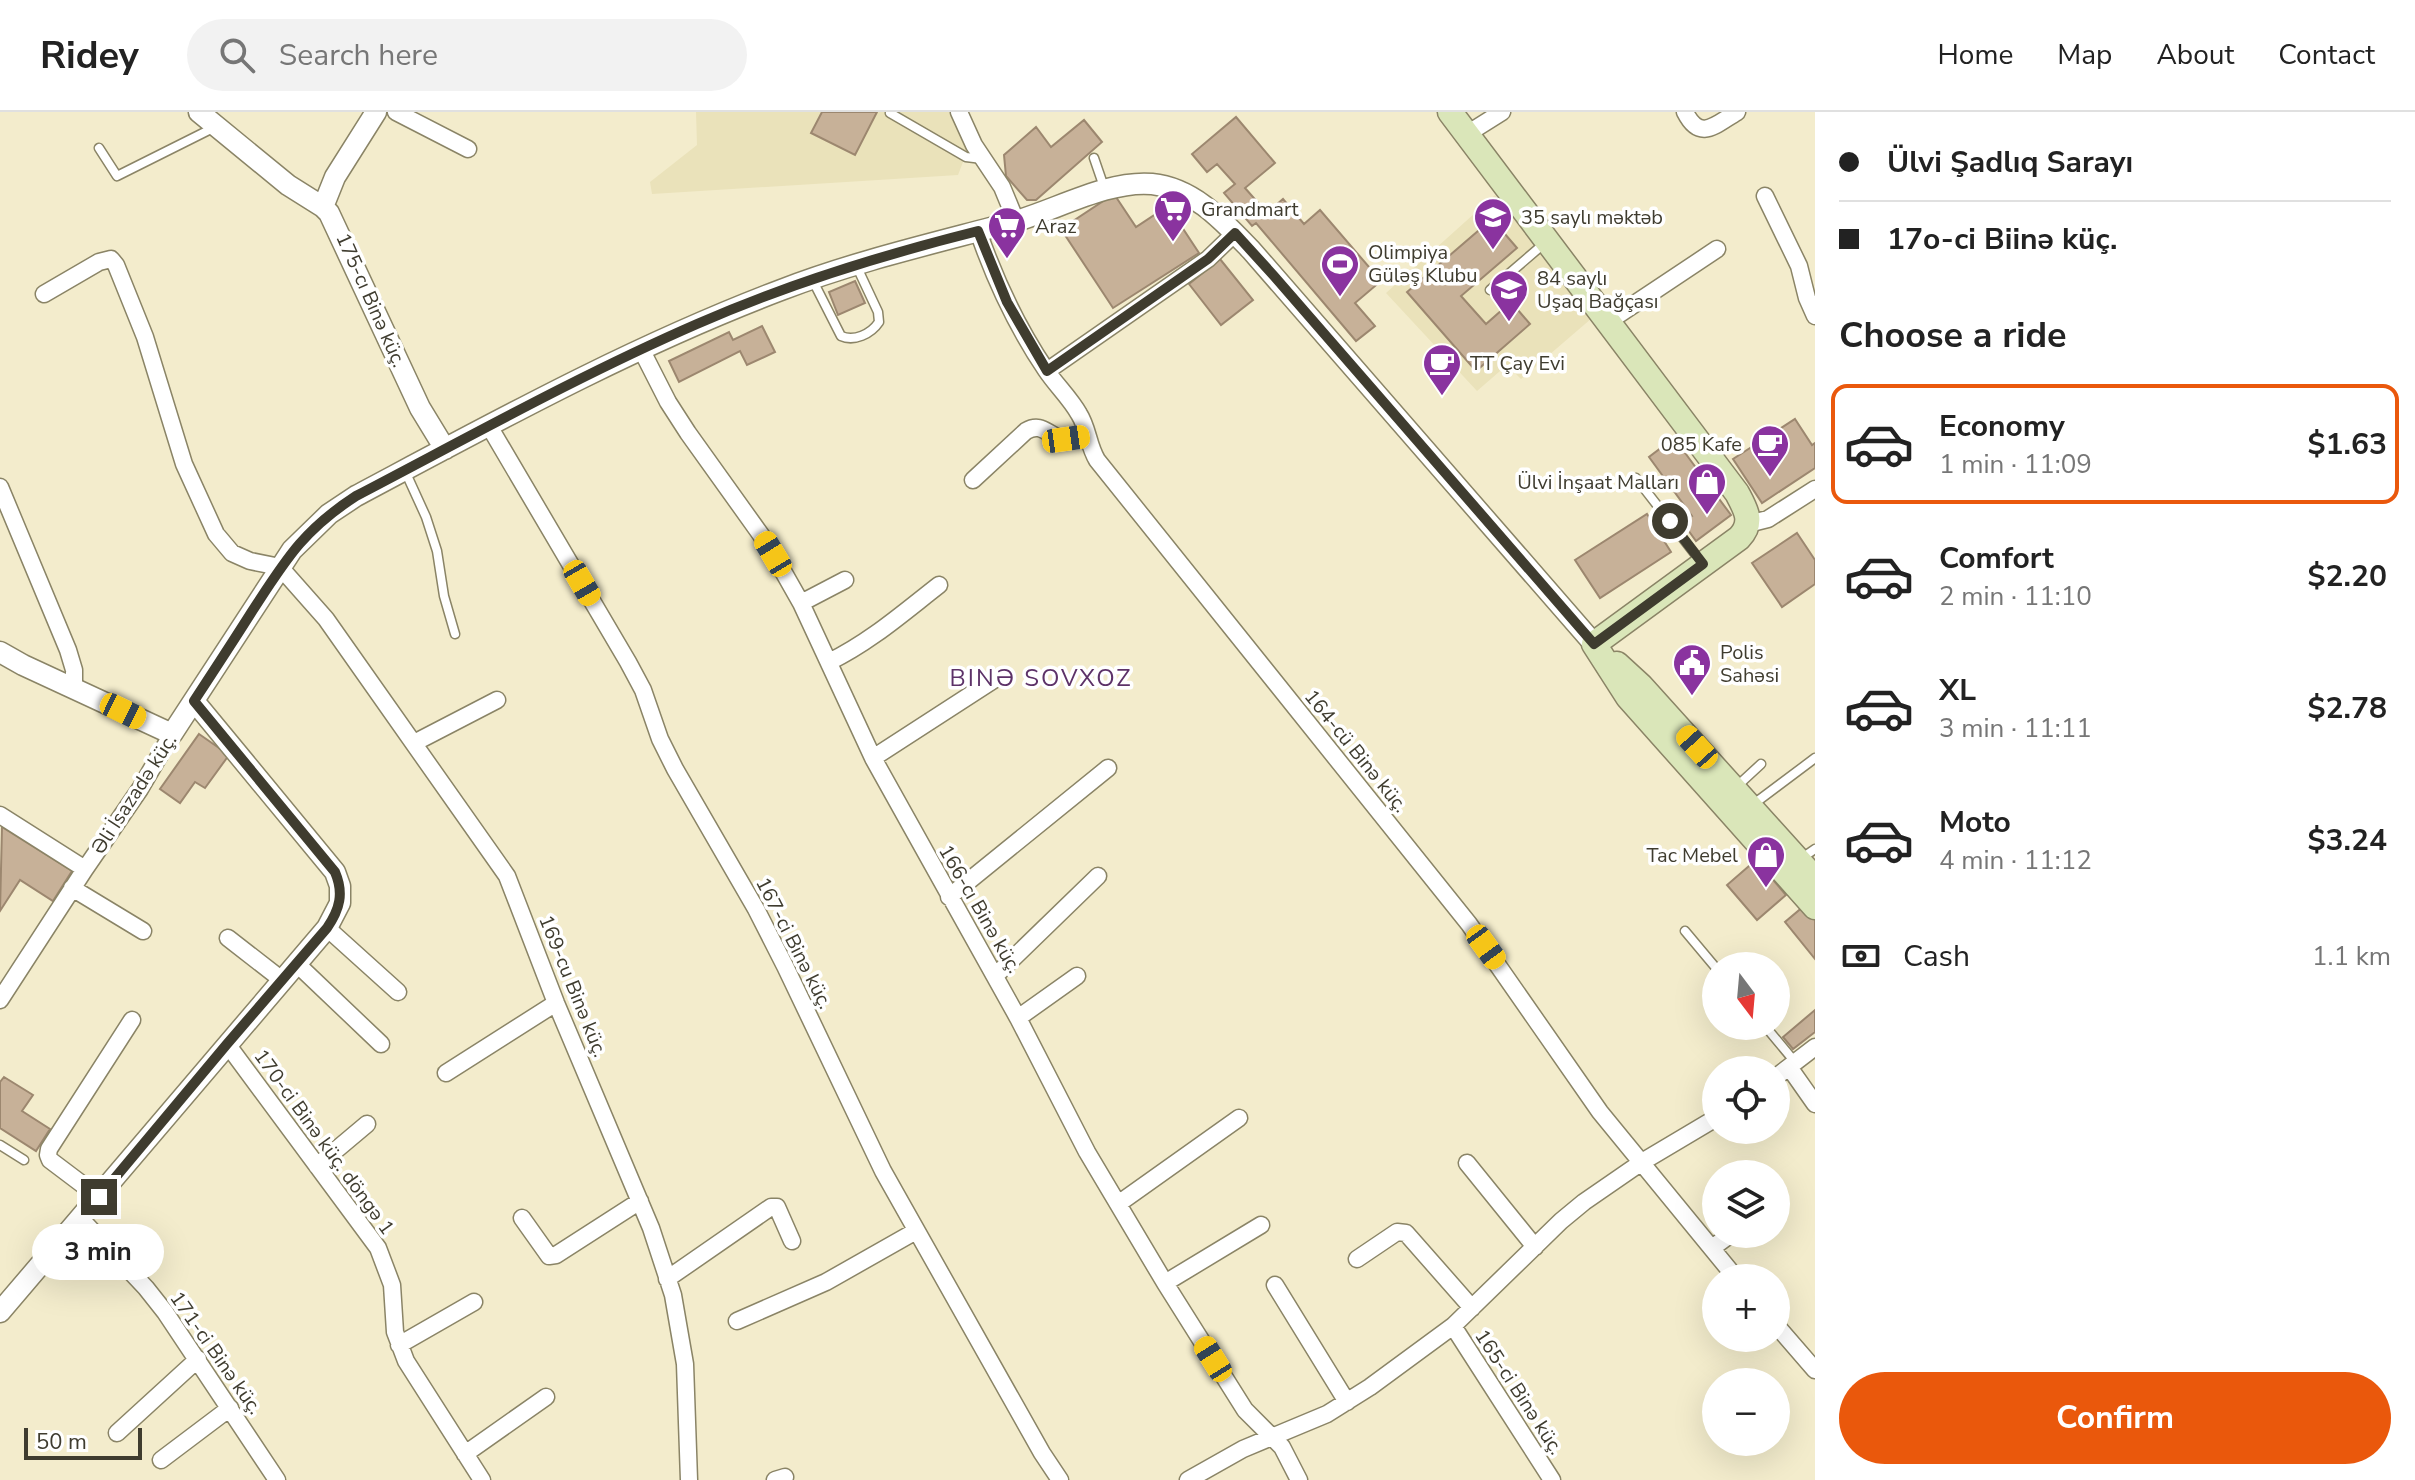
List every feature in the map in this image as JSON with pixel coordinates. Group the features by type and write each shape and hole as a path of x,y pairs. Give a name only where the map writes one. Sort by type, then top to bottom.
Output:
{"main road":[{"path":"1450,112 1737,493 1748,516 1748,524 1739,538 1594,644 1815,907"},
{"path":"1634,692 1742,798 1807,854 1815,879"}],"street":[{"name":"175-cı Binə küç.","path":"199,112 288,185 323,207 336,224 420,408 445,449"},
{"path":"323,207 335,177 376,112"},
{"path":"396,112 468,149"},
{"path":"959,112 982,159 1002,187 1016,221"},
{"path":"1467,134 1502,112"},
{"path":"1685,112 1691,123 1705,129 1737,112"},
{"name":"Əli İsazadə küç.","path":"0,1000 140,789 280,567 292,550 329,514 356,496 600,367 698,323 856,264 1016,221 1105,190 1152,184 1168,187 1200,203 1235,233 1594,644"},
{"path":"1765,196 1799,266 1815,316"},
{"name":"164-cü Binə küç.","path":"978,231 1007,302 1047,371 1081,417 1097,460 1469,924 1568,1068 1702,1236"},
{"path":"1047,371 1208,259 1235,233"},
{"path":"1609,321 1717,249"},
{"path":"44,294 99,262 111,259 145,337 184,464 216,534 232,553 250,561 280,567"},
{"name":"166-cı Binə küç.","path":"641,349 668,402 761,535 801,603 873,758 1018,1018 1087,1152 1245,1410 1282,1447 1299,1480"},
{"name":"167-ci Binə küç.","path":"489,426 643,690 660,739 756,909 883,1171 1060,1480"},
{"path":"973,480 1033,427 1066,439 1087,436"},
{"path":"0,487 68,650 74,670 74,689"},
{"path":"1748,524 1768,519 1813,495"},
{"name":"169-cu Binə küç.","path":"280,567 326,619 507,876 556,1003 640,1201 667,1279 683,1344 689,1480"},
{"path":"801,603 845,580"},
{"path":"829,662 879,633 939,585"},
{"path":"0,652 172,734"},
{"path":"873,758 995,679"},
{"path":"414,743 497,700"},
{"path":"0,1312 327,928 340,903 340,886 335,872 194,701"},
{"path":"949,897 1108,768"},
{"path":"0,815 85,869"},
{"path":"995,976 1098,876"},
{"path":"72,888 143,931"},
{"path":"327,928 398,992"},
{"path":"228,938 282,980"},
{"path":"297,964 381,1044"},
{"path":"1018,1018 1077,976"},
{"path":"446,1073 556,1003"},
{"path":"99,1197 50,1160 49,1149 132,1020"},
{"name":"170-ci Binə küç. döngə 1","path":"227,1044 378,1248 392,1285 395,1332 406,1361 482,1480"},
{"path":"1790,1067 1815,1047"},
{"path":"1790,1073 1815,1104"},
{"path":"1118,1204 1239,1118"},
{"path":"317,1166 367,1124"},
{"path":"1188,1480 1243,1449 1312,1422 1347,1402 1453,1326 1584,1202 1702,1126"},
{"path":"1467,1163 1535,1247"},
{"path":"522,1218 549,1256 556,1255 640,1201"},
{"path":"667,1279 771,1207 777,1207 792,1241"},
{"name":"171-ci Binə küç.","path":"81,1219 146,1288 198,1359 275,1479"},
{"path":"1165,1283 1261,1225"},
{"path":"737,1321 826,1282 916,1231"},
{"path":"1357,1259 1397,1232 1406,1233 1472,1308"},
{"name":"164-cü Binə küç.","path":"1712,1248 1725,1264"},
{"path":"1275,1285 1347,1402"},
{"path":"399,1345 474,1302"},
{"name":"165-ci Binə küç.","path":"1453,1326 1552,1480"},
{"path":"1790,1341 1815,1370"},
{"path":"117,1433 198,1359"},
{"path":"465,1454 546,1397"},
{"path":"161,1460 230,1408"}],"lane":[{"path":"890,113 966,157 982,159"},
{"path":"99,148 117,176 216,126"},
{"path":"1094,158 1105,190"},
{"path":"1490,290 1547,242"},
{"path":"812,279 841,336 853,339 873,330 879,322 878,312 856,264"},
{"path":"405,470 437,551 444,596 455,634"},
{"path":"1636,478 1703,564"},
{"path":"1742,798 1815,758"},
{"path":"1742,798 1761,764"},
{"path":"1685,931 1703,952"},
{"path":"0,1145 24,1160"}],"shaded area":[{"path":"696,112 950,112 968,149 958,175 652,194 650,182 697,145"},
{"path":"1495,195 1592,318 1521,379 1507,365 1477,391 1386,293"}],"building":[{"path":"822,112 877,112 855,155 811,133"},
{"path":"1236,117 1275,163 1245,188 1267,213 1283,199 1304,224 1320,210 1381,281 1355,303 1375,326 1356,341 1256,223 1252,226 1224,193 1235,184 1217,164 1207,172 1192,154"},
{"path":"1084,120 1102,142 1036,200 1027,200 1006,176 1004,155 1036,127 1051,147"},
{"path":"1114,194 1136,227 1168,206 1199,253 1113,308 1061,229"},
{"path":"1492,219 1517,248 1461,296 1486,324 1511,302 1530,324 1476,371 1407,292"},
{"path":"1220,259 1253,300 1221,325 1189,284"},
{"path":"855,281 865,303 838,315 829,292"},
{"path":"762,326 775,352 747,365 740,351 679,382 669,361 729,332 733,340"},
{"path":"1795,419 1812,445 1815,443 1815,468 1762,503 1733,459"},
{"path":"1674,438 1731,515 1696,541 1683,523 1692,516 1649,457"},
{"path":"1647,514 1671,552 1600,598 1575,560"},
{"path":"1797,533 1815,560 1815,584 1782,607 1752,563"},
{"path":"199,734 229,755 205,788 195,782 180,803 160,789"},
{"path":"2,827 72,871 53,901 20,880 0,911"},
{"path":"1756,860 1786,895 1757,920 1727,885"},
{"path":"1804,906 1815,919 1815,959 1785,922"},
{"path":"1815,1010 1815,1032 1793,1049 1786,1040 1790,1040 1790,1031"},
{"path":"4,1077 33,1095 22,1111 50,1129 36,1151 0,1128 0,1082"}],"place":[{"name":"Grandmart","path":"1173,243"},
{"name":"35 saylı məktəb","path":"1493,251"},
{"name":"Araz","path":"1007,260"},
{"name":"Olimpiya Güləş Klubu","path":"1340,298"},
{"name":"84 saylı Uşaq Bağçası","path":"1509,323"},
{"name":"TT Çay Evi","path":"1442,397"},
{"name":"085 Kafe","path":"1770,478"},
{"name":"Ülvi İnşaat Malları","path":"1707,516"},
{"name":"Polis Sahəsi","path":"1692,697"},
{"name":"Tac Mebel","path":"1766,889"}],"district":[{"name":"BINƏ SOVXOZ","path":"1041,678"}],"route":[{"path":"99,1197 327,928 340,903 340,886 324,856 194,701 280,567 292,550 329,514 356,496 600,367 698,323 856,264 978,231 1007,302 1047,371 1208,259 1235,233 1594,644 1703,564 1670,521"}]}
